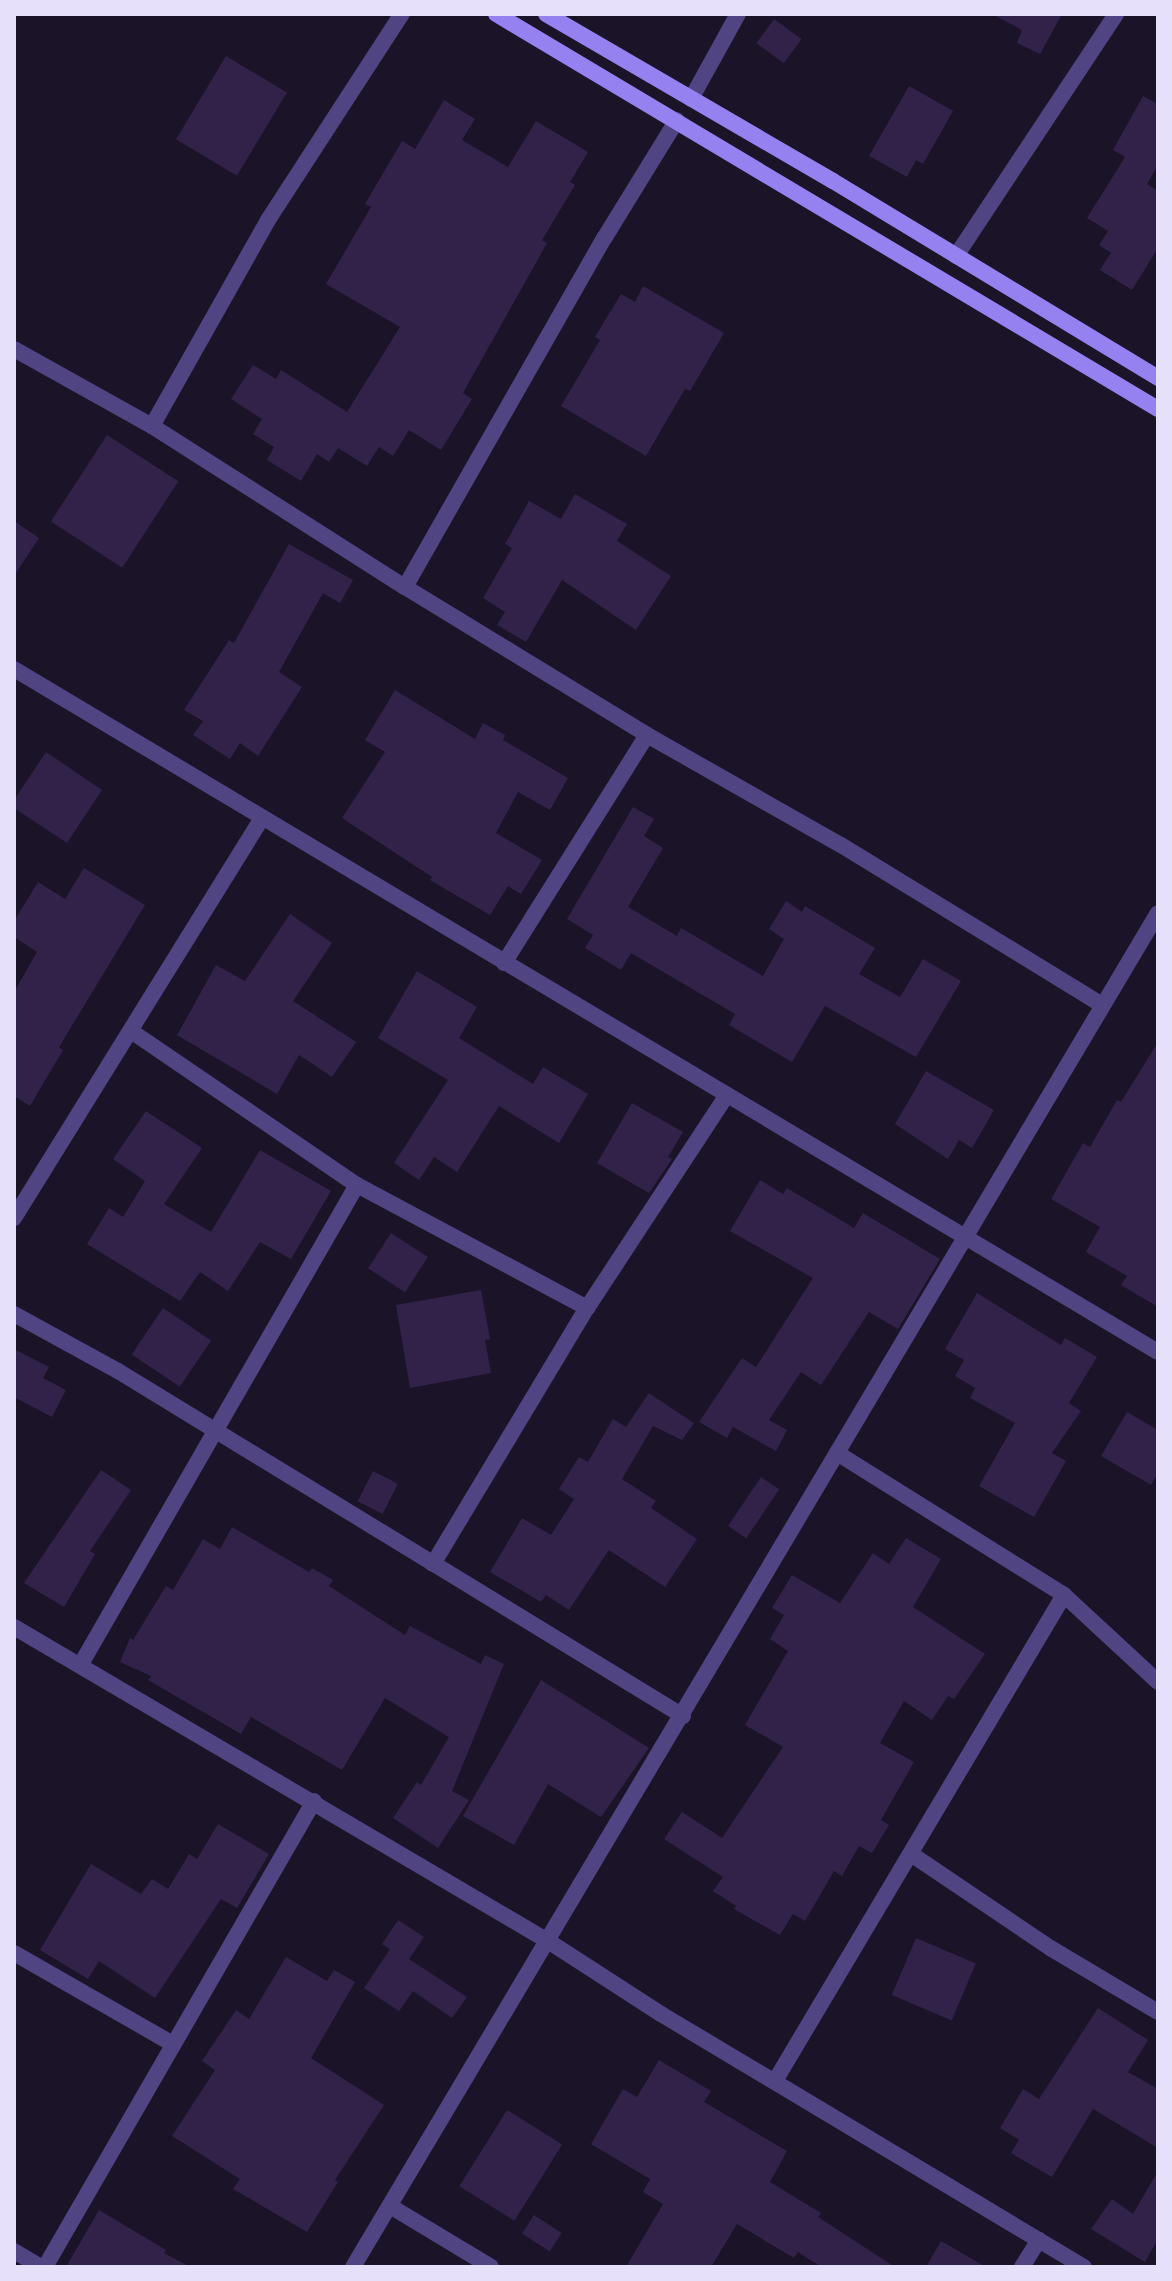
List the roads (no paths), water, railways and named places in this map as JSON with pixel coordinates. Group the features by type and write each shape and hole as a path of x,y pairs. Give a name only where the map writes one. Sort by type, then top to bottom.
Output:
{"street":[{"path":"152,426 268,220 402,14"},
{"path":"496,14 1158,409"},
{"path":"546,14 1158,378"},
{"path":"691,99 738,14"},
{"path":"956,256 1116,14"},
{"path":"405,587 605,237 677,120"},
{"path":"14,349 152,426 405,587 647,735 841,845 1102,1005"},
{"path":"14,669 261,820 1158,1352"},
{"path":"504,963 647,735"},
{"path":"14,1218 261,820"},
{"path":"353,2267 1158,913"},
{"path":"131,1031 357,1185 587,1308"},
{"path":"433,1564 587,1308 727,1095"},
{"path":"81,1664 357,1185"},
{"path":"14,1314 118,1371 683,1716"},
{"path":"837,1453 1064,1595 1158,1682"},
{"path":"775,2081 1064,1595"},
{"path":"14,1627 81,1664 204,1740 314,1801 1084,2267"},
{"path":"14,2251 43,2267 314,1801"},
{"path":"911,1854 1052,1949 1158,2012"},
{"path":"14,1953 171,2043"},
{"path":"390,2206 491,2267"},
{"path":"1022,2267 1039,2240"}]}
